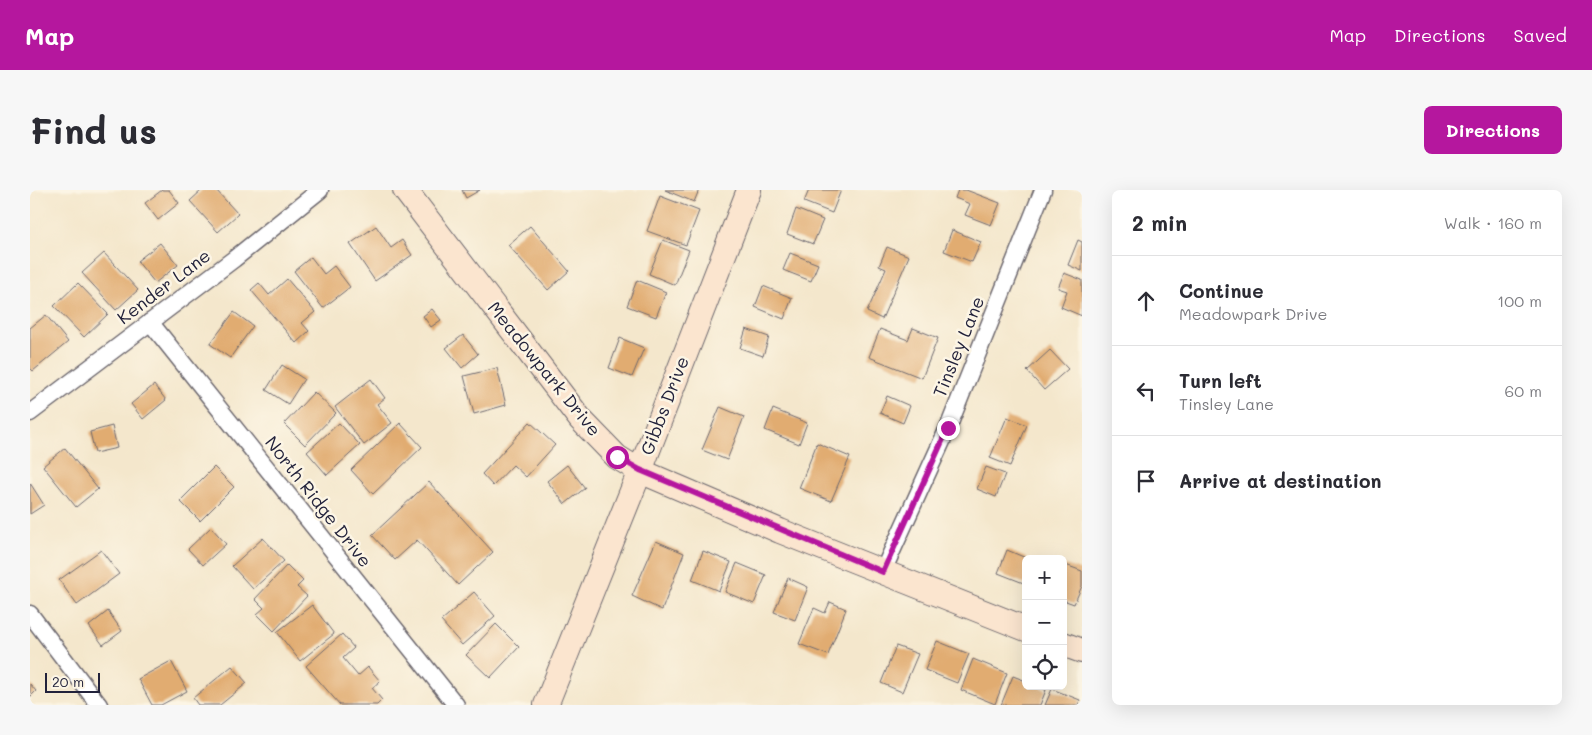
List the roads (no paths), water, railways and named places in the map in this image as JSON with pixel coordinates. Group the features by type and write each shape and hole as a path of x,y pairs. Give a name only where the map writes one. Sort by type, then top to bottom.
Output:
{"street":[{"name":"Kender Lane","path":"30,413 234,259 320,190"},
{"name":"Meadowpark Drive","path":"404,190 581,420 617,457 640,470 883,572 1022,627"},
{"name":"Gibbs Drive","path":"546,705 749,190"},
{"name":"Tinsley Lane","path":"883,572 948,428 1043,190"},
{"name":"North Ridge Drive","path":"150,322 456,705"},
{"path":"30,614 99,705"},
{"path":"1066,645 1082,651"}]}
